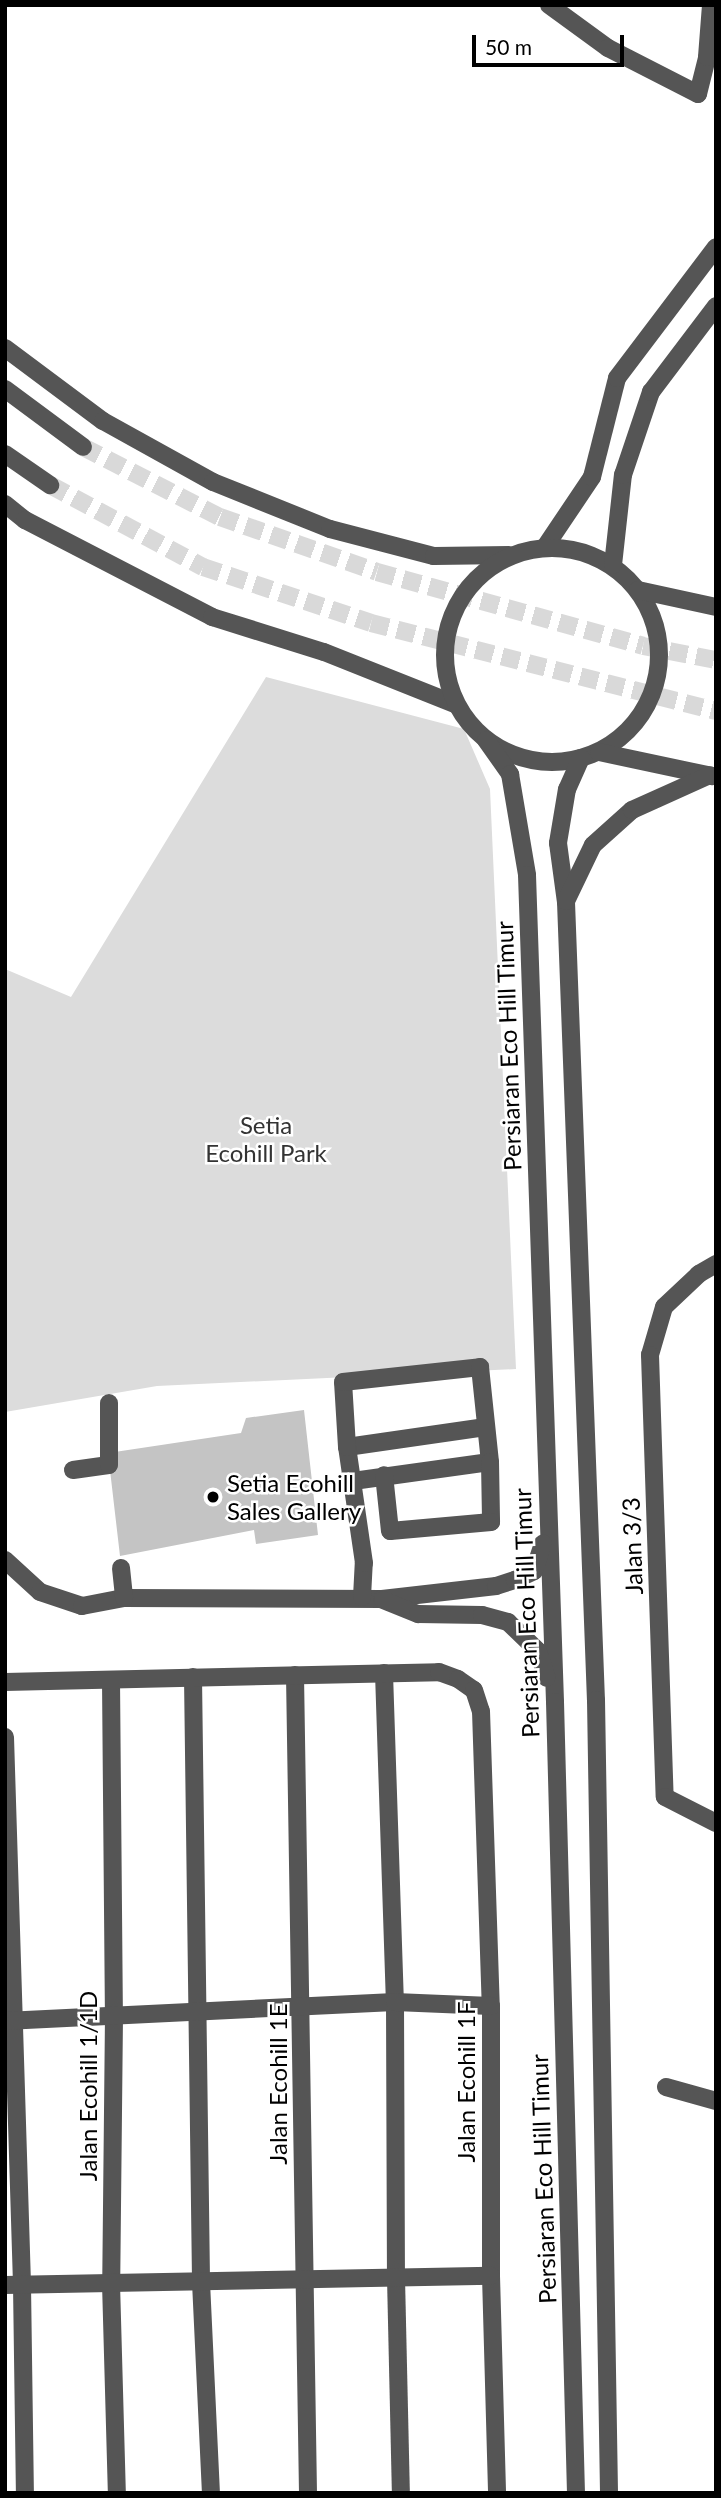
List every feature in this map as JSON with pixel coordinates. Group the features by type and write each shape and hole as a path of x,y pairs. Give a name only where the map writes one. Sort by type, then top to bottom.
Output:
{"street":[{"path":"549,5 608,48 653,74 698,94 707,57 711,5"},
{"path":"545,547 592,477 617,378 716,247"},
{"path":"613,565 623,475 651,392 716,306"},
{"path":"5,348 103,421 213,482 330,529 434,556 510,555 545,547 580,550 613,565 638,590 655,623 660,660 655,688 636,722 623,736 599,752 581,758 541,763 512,755 486,740 455,704 324,652 212,617 25,520 5,504"},
{"path":"5,389 83,447"},
{"path":"5,454 50,485"},
{"path":"455,704 445,656 448,628 458,602 480,574 510,555"},
{"path":"638,590 716,607"},
{"name":"Persiaran Eco Hill Timur","path":"486,740 510,774 527,875 555,1702 576,2493"},
{"path":"599,752 713,776"},
{"path":"581,758 567,789 558,843 566,902 596,1700 609,2493"},
{"path":"566,902 593,845 632,810 713,776"},
{"name":"Jalan 3/3","path":"716,1264 699,1274 664,1307 650,1355 665,1797 716,1823"},
{"path":"362,1597 364,1563 347,1447 343,1382 480,1367 490,1462 491,1522 390,1531 384,1475"},
{"path":"73,1469 109,1465 109,1403"},
{"path":"347,1447 486,1427"},
{"path":"353,1482 384,1475 490,1462"},
{"path":"5,1560 40,1592 82,1606 124,1598 382,1599 496,1586 515,1580 534,1571 542,1553 547,1522"},
{"path":"121,1568 124,1598"},
{"path":"382,1599 418,1614 482,1615 508,1622 538,1651 555,1702"},
{"name":"Jalan Ecohill 1F","path":"383,1673 439,1672 458,1679 474,1690 481,1711 491,2006 491,2276 497,2493"},
{"path":"5,1682 383,1673 395,2002 396,2278 401,2493"},
{"name":"Jalan Ecohill 1E","path":"295,1675 302,2007 303,2280 309,2493"},
{"path":"193,1677 201,2282 211,2493"},
{"name":"Jalan Ecohill 1/1D","path":"111,1680 114,2017 111,2283 117,2493"},
{"path":"5,1737 14,2285 25,2493"},
{"path":"10,2021 395,2002 491,2006"},
{"path":"666,2087 716,2101"},
{"path":"14,2285 491,2276"}],"green space":[{"name":"Setia Ecohill Park","path":"266,677 464,729 490,789 516,1369 157,1386 5,1412 5,969 71,997"}],"building":[{"name":"Setia Ecohill Sales Gallery","path":"304,1410 318,1535 256,1544 254,1530 120,1556 108,1453 241,1433 246,1418"}],"tunnel":[{"path":"83,447 220,517 377,572 643,646 716,660"},
{"path":"50,485 203,567 371,623 716,711"}],"place":[{"name":"Setia Ecohill Sales Gallery","path":"213,1497"}]}
